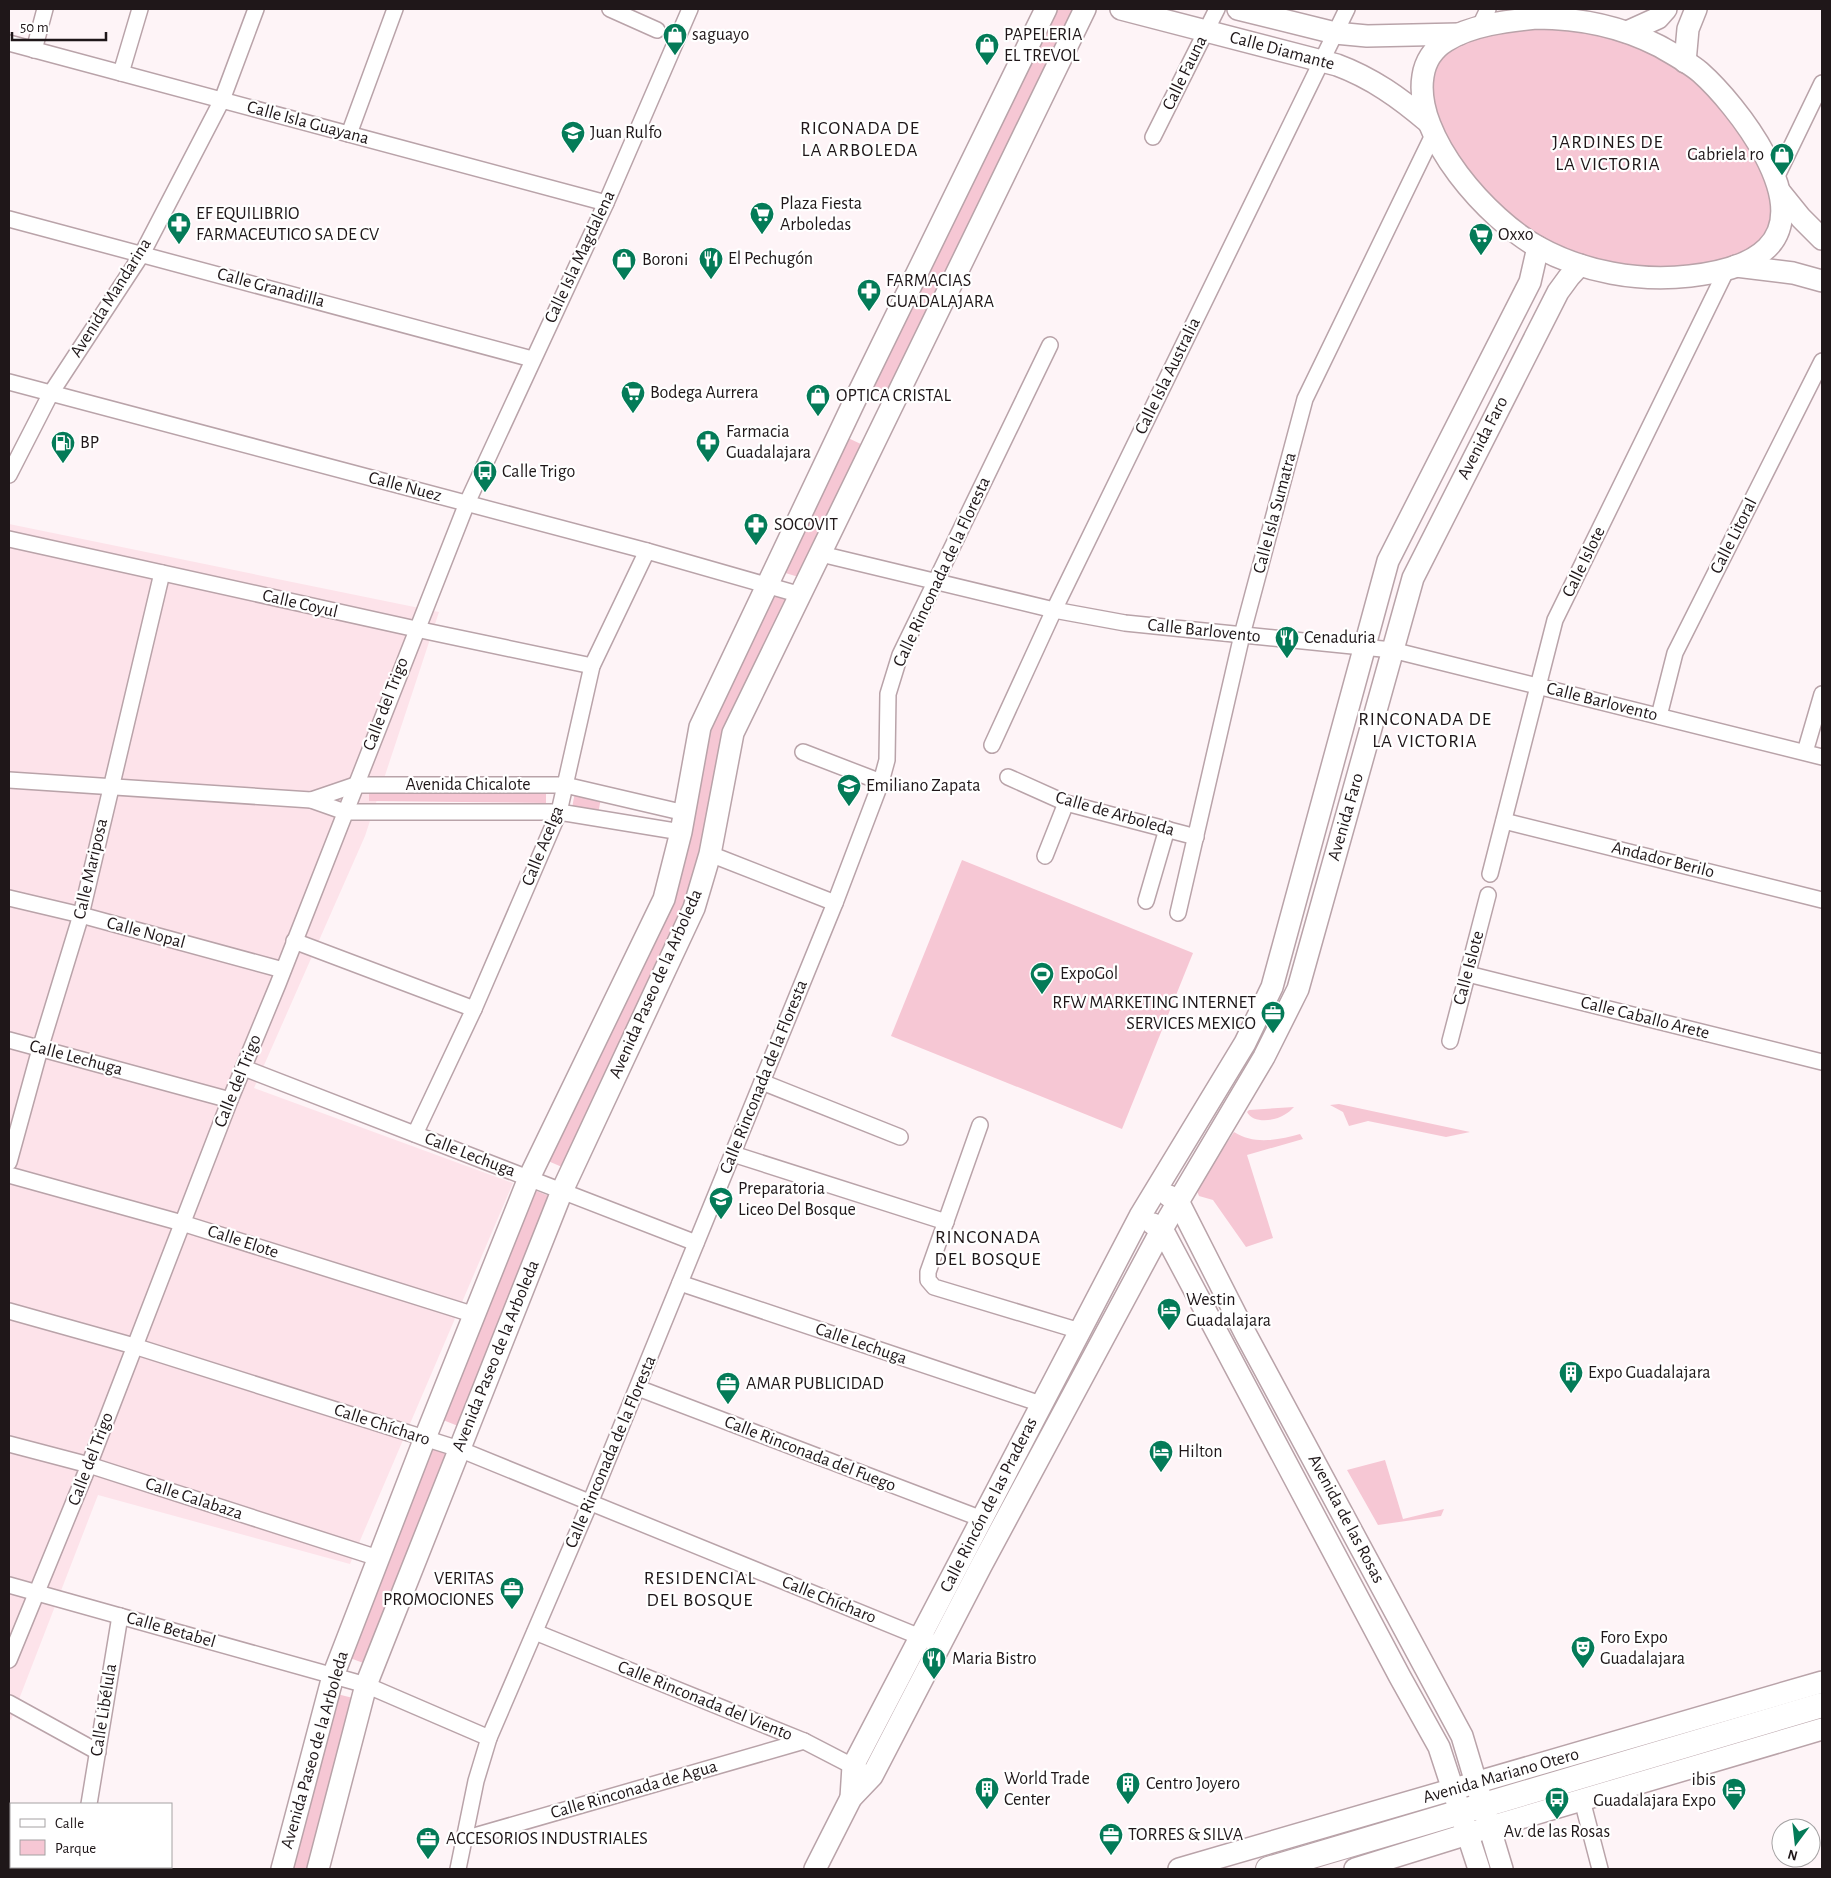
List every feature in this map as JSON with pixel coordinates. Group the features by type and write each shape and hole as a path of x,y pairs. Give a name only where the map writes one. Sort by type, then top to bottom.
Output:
{"main road":[{"name":"Avenida Mariano Otero","path":"1268,1869 1476,1812 1822,1705"}],"street":[{"path":"34,50 45,9"},
{"path":"120,73 140,9"},
{"name":"Avenida Mandarina","path":"9,475 51,393 142,254 222,100 256,9"},
{"path":"349,134 395,9"},
{"path":"610,9 657,30"},
{"name":"Calle Isla Magdalena","path":"466,503 606,203 690,9"},
{"name":"Avenida Paseo de la Arboleda","path":"282,1869 333,1676 425,1438 529,1178 664,899 683,822 700,726 856,398 1046,9"},
{"name":"Avenida Paseo de la Arboleda","path":"318,1869 366,1685 562,1191 694,908 710,854 733,733 1085,9"},
{"name":"Calle Diamante","path":"1121,9 1321,60 1352,71 1380,85 1431,129"},
{"name":"Calle Fauna","path":"1153,137 1217,9"},
{"name":"Calle Diamante","path":"1238,9 1335,33 1385,37 1470,31"},
{"name":"Calle Isla Australia","path":"992,744 1054,610 1347,9"},
{"path":"1470,31 1488,9"},
{"path":"1627,32 1658,18 1666,9"},
{"path":"1685,62 1688,29 1696,9"},
{"path":"1822,83 1778,185 1781,218 1773,241 1754,258 1731,268 1699,275 1664,277 1627,275 1580,265 1538,247 1498,216 1471,190 1450,163 1431,129 1422,89 1426,61 1446,41 1470,31 1516,20 1555,18 1597,24 1627,32 1658,46 1699,71 1732,106 1747,125 1778,185 1801,218 1822,239"},
{"name":"Calle Isla Guayana","path":"9,43 606,203"},
{"name":"Calle Isla Sumatra","path":"1178,913 1242,635 1304,399 1431,129"},
{"name":"Calle Granadilla","path":"9,219 532,359"},
{"name":"Avenida Faro","path":"1140,1216 1245,1043 1272,987 1388,561 1530,282 1538,247"},
{"name":"Avenida Faro","path":"1162,1229 1264,1057 1298,989 1392,650 1418,565 1558,292 1580,265"},
{"path":"1731,268 1793,273 1822,281"},
{"name":"Calle Islote","path":"1490,874 1555,620 1731,268"},
{"name":"Calle Rinconada de la Floresta","path":"458,1869 476,1781 489,1738 638,1388 835,903 881,782 887,760 888,694 900,655 1050,345"},
{"name":"Calle Litoral","path":"1659,716 1675,653 1822,361"},
{"name":"Calle Nuez","path":"9,382 648,551 801,595"},
{"name":"Calle del Trigo","path":"9,1660 89,1465 230,1100 466,503"},
{"name":"Calle Coyul","path":"9,539 416,630 592,666"},
{"name":"Calle Acelga","path":"415,1134 474,1008 559,812 592,666 648,551"},
{"name":"Calle Barlovento","path":"821,554 1054,610 1125,623 1392,650 1822,756"},
{"name":"Calle Mariposa","path":"9,1162 40,1049 81,915 162,573"},
{"path":"1805,752 1822,694"},
{"path":"803,752 881,782"},
{"name":"Calle de Arboleda","path":"1008,777 1066,803 1196,837"},
{"name":"Avenida Chicalote","path":"9,780 311,800 345,812 559,812 683,822"},
{"name":"Avenida Chicalote","path":"311,800 355,785 565,785 683,822"},
{"path":"1046,856 1066,803"},
{"name":"Andador Berilo","path":"1504,821 1822,900"},
{"path":"1146,901 1167,829"},
{"path":"710,854 835,903"},
{"name":"Calle Islote","path":"1450,1041 1488,895"},
{"name":"Calle Nopal","path":"9,898 81,915 283,970"},
{"path":"294,941 474,1008"},
{"name":"Calle Caballo Arete","path":"1468,974 1822,1062"},
{"name":"Calle Lechuga","path":"9,1040 230,1100"},
{"name":"Calle Lechuga","path":"244,1068 696,1243"},
{"path":"762,1082 900,1137"},
{"path":"980,1125 928,1272 928,1280 934,1286 1080,1331"},
{"path":"733,1154 946,1222"},
{"name":"Calle Elote","path":"9,1175 182,1223 475,1316"},
{"path":"1155,1189 1178,1201"},
{"name":"Avenida de las Rosas","path":"1178,1201 1246,1333 1462,1736 1476,1812 1479,1869"},
{"path":"1140,1216 1162,1229"},
{"name":"Calle Rincón de las Praderas","path":"851,1798 853,1766 1140,1216"},
{"name":"Avenida de las Rosas","path":"1162,1229 1400,1678 1439,1747 1454,1790 1476,1812 1502,1869"},
{"name":"Calle Rincón de las Praderas","path":"815,1869 851,1798 872,1776 981,1566 1162,1229"},
{"name":"Calle Lechuga","path":"680,1283 1041,1404"},
{"path":"1196,1296 1223,1322 1246,1333"},
{"name":"Calle Chícharo","path":"9,1311 134,1346 459,1449 940,1645"},
{"name":"Calle Rinconada del Fuego","path":"638,1388 982,1519"},
{"name":"Calle Calabaza","path":"9,1444 89,1465 378,1558"},
{"name":"Calle Betabel","path":"9,1585 366,1685 489,1738"},
{"name":"Calle Libélula","path":"89,1803 120,1616"},
{"name":"Calle Rinconada del Viento","path":"535,1632 804,1741 872,1776"},
{"name":"Avenida Mariano Otero","path":"1355,1869 1476,1812 1822,1682"},
{"path":"9,1703 98,1752"},
{"name":"Avenida Mariano Otero","path":"1476,1812 1582,1800 1822,1729"},
{"name":"Calle Rinconada de Agua","path":"464,1839 804,1741"},
{"name":"Avenida Mariano Otero","path":"1179,1869 1454,1790"},
{"path":"1582,1800 1600,1869"}],"shaded area":[{"path":"9,524 439,612 365,836 254,1088 513,1183 350,1564 98,1495 11,1720 9,1719"}],"green space":[{"path":"1053,9 1076,9 888,398 869,389"},
{"path":"1527,27 1585,30 1638,45 1684,71 1714,96 1758,160 1773,196 1774,218 1766,237 1736,260 1662,269 1617,263 1583,255 1549,242 1520,225 1473,178 1448,142 1431,97 1432,70 1440,56 1458,43"},
{"path":"846,437 865,446 802,578 782,572"},
{"path":"771,594 790,601 727,731 691,901 562,1167 548,1161 676,885 707,726"},
{"path":"369,790 546,792 546,803 369,801"},
{"path":"575,792 601,798 598,814 572,808"},
{"name":"ExpoGol","path":"962,860 1193,953 1122,1129 891,1036"},
{"path":"1339,1104 1470,1132 1446,1137 1368,1121 1349,1126 1343,1112 1330,1105"},
{"path":"1294,1107 1284,1115 1270,1120 1259,1120 1250,1116 1247,1112 1249,1110"},
{"path":"1234,1132 1250,1139 1258,1140 1283,1138 1300,1134 1303,1139 1247,1155 1273,1238 1246,1247 1213,1200 1199,1196 1197,1191 1198,1186"},
{"path":"534,1190 549,1196 458,1426 443,1420"},
{"path":"432,1448 448,1455 366,1664 350,1658"},
{"path":"1385,1460 1403,1519 1444,1509 1441,1516 1378,1525 1347,1470"},
{"path":"337,1694 353,1698 309,1869 292,1869"}],"place":[{"name":"saguayo","path":"675,56"},
{"name":"PAPELERIA EL TREVOL","path":"987,66"},
{"name":"Juan Rulfo","path":"573,154"},
{"name":"Gabriela ro","path":"1782,176"},
{"name":"Plaza Fiesta Arboledas","path":"762,235"},
{"name":"EF EQUILIBRIO FARMACEUTICO SA DE CV","path":"179,245"},
{"name":"Oxxo","path":"1481,256"},
{"name":"El Pechugón","path":"711,280"},
{"name":"Boroni","path":"624,281"},
{"name":"FARMACIAS GUADALAJARA","path":"869,312"},
{"name":"Bodega Aurrera","path":"633,414"},
{"name":"OPTICA CRISTAL","path":"818,417"},
{"name":"Farmacia Guadalajara","path":"708,463"},
{"name":"BP","path":"63,464"},
{"name":"Calle Trigo","path":"485,493"},
{"name":"SOCOVIT","path":"756,546"},
{"name":"Cenaduria","path":"1287,659"},
{"name":"Emiliano Zapata","path":"849,807"},
{"name":"ExpoGol","path":"1042,995"},
{"name":"RFW MARKETING INTERNET SERVICES MEXICO","path":"1273,1034"},
{"name":"Preparatoria Liceo Del Bosque","path":"721,1220"},
{"name":"Westin Guadalajara","path":"1169,1331"},
{"name":"Expo Guadalajara","path":"1571,1394"},
{"name":"AMAR PUBLICIDAD","path":"728,1405"},
{"name":"Hilton","path":"1161,1473"},
{"name":"VERITAS PROMOCIONES","path":"512,1610"},
{"name":"Foro Expo Guadalajara","path":"1583,1669"},
{"name":"Maria Bistro","path":"934,1680"},
{"name":"Centro Joyero","path":"1128,1805"},
{"name":"World Trade Center","path":"987,1810"},
{"name":"ibis Guadalajara Expo","path":"1734,1811"},
{"name":"Av. de las Rosas","path":"1557,1820"},
{"name":"TORRES & SILVA","path":"1111,1856"},
{"name":"ACCESORIOS INDUSTRIALES","path":"428,1860"}],"district":[{"name":"RICONADA DE LA ARBOLEDA","path":"860,139"},
{"name":"JARDINES DE LA VICTORIA","path":"1608,153"},
{"name":"RINCONADA DE LA VICTORIA","path":"1425,730"},
{"name":"RINCONADA DEL BOSQUE","path":"988,1248"},
{"name":"RESIDENCIAL DEL BOSQUE","path":"700,1589"}]}
